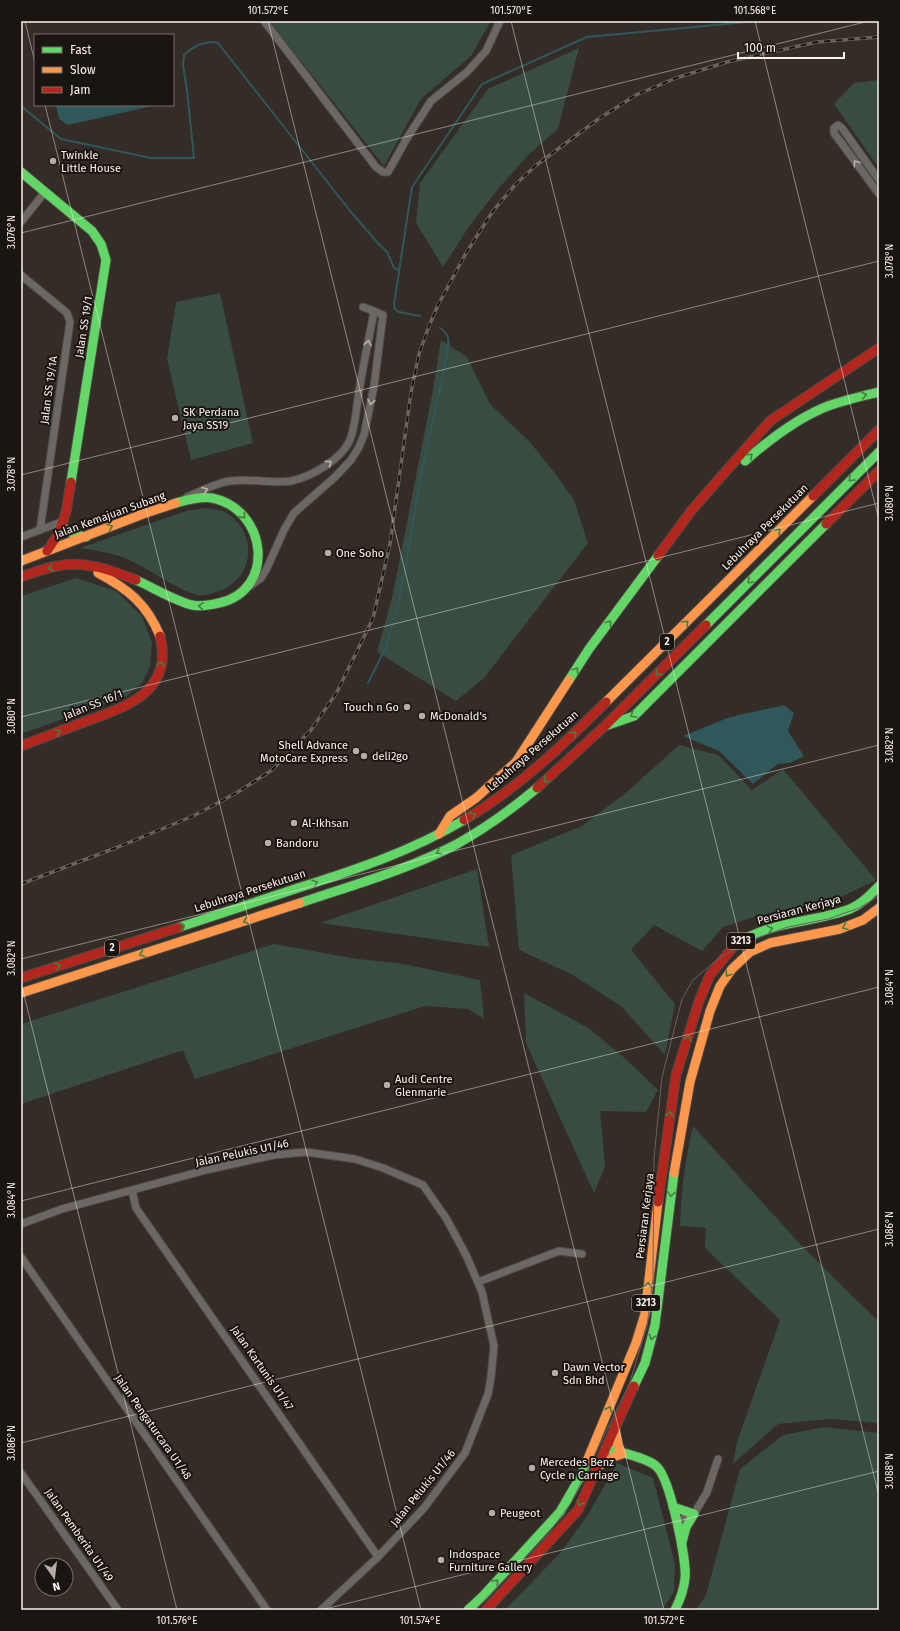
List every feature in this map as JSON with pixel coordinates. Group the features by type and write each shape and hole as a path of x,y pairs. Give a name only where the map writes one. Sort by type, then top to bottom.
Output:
{"main road":[{"name":"Jalan SS 19/1","path":"21,172 98,237 106,260 63,524 52,546 46,552"},
{"path":"439,834 450,816 476,798 516,762 589,650 691,511 770,421 879,348"},
{"path":"691,511 759,448 786,429 807,416 827,407 852,398 879,392"},
{"name":"Lebuhraya Persekutuan","path":"21,978 334,877 392,856 439,834 483,809 514,787 578,730 879,430"},
{"name":"2","path":"21,993 340,891 429,857 467,838 520,801 560,768 606,725 879,452"},
{"path":"606,725 634,716 879,471"},
{"name":"Jalan Kemajuan Subang","path":"21,562 155,509 192,500 209,498 228,504 239,512 248,522 255,534 259,549 257,568 254,576 242,591 231,599 213,606 202,607 192,605 119,574 101,568 81,564 63,564 21,578"},
{"path":"63,524 75,535 86,537"},
{"name":"Jalan SS 16/1","path":"21,746 110,712 134,701 149,690 158,677 162,663 163,651 158,632 150,613 128,590 81,564"},
{"name":"Persiaran Kerjaya","path":"468,1610 483,1596 560,1512 582,1474 636,1343 644,1314 664,1152 676,1075 699,1001 710,975 734,946 748,937 763,931 850,909 864,901 879,886"},
{"name":"3213","path":"486,1610 578,1510 645,1363 655,1325 676,1155 690,1082 713,1002 720,986 732,969 750,952 770,943 840,929 863,920 879,908"},
{"path":"615,1428 618,1446 622,1454"},
{"path":"606,1448 651,1462 657,1466 666,1483 682,1542 686,1579 682,1598 675,1610"},
{"path":"596,1468 609,1459 622,1454"},
{"path":"673,1507 694,1514 686,1527 682,1542"}],"street":[{"path":"264,21 376,167 383,172 388,172 407,138 431,101 467,72 486,51 500,21"},
{"path":"879,180 842,128 838,125 834,128 834,133 879,194"},
{"path":"21,222 45,192"},
{"name":"Jalan SS 19/1A","path":"21,275 67,313 70,322 40,530"},
{"path":"242,591 261,578 294,513 335,477 351,460 364,436 374,386 383,318 381,313 363,307"},
{"path":"155,509 230,481 275,483 293,481 312,474 330,464 350,441 374,311"},
{"path":"753,441 756,430 769,417 793,399 879,342"},
{"path":"361,384 374,386"},
{"path":"21,537 63,524"},
{"name":"Jalan Pelukis U1/46","path":"21,1224 62,1209 206,1170 274,1155 309,1152 355,1159 383,1168 422,1186 446,1218 478,1282 491,1326 494,1346 492,1377 488,1394 465,1453 424,1508 378,1557 321,1610"},
{"name":"Jalan Kartunis U1/47","path":"132,1190 136,1208 378,1557"},
{"path":"478,1282 558,1251 582,1254"},
{"name":"Jalan Pengaturcara U1/48","path":"21,1257 267,1610"},
{"path":"676,1522 694,1514 707,1492 718,1459"},
{"name":"Jalan Pemberita U1/49","path":"21,1473 118,1610"}],"green space":[{"path":"269,21 491,21 471,56 421,99 384,166"},
{"path":"579,48 558,129 529,154 499,188 470,225 443,267 416,223 420,183 488,89"},
{"path":"879,80 879,168 834,104 854,83"},
{"path":"220,293 253,443 191,460 167,359 176,302"},
{"path":"441,340 467,357 490,404 529,441 554,472 574,500 588,543 484,678 456,701 377,652 392,598 432,395"},
{"path":"205,508 222,511 231,516 246,536 248,548 248,559 244,570 237,580 228,587 214,593 198,595 191,593 175,586 142,566 121,557 80,548 186,511"},
{"path":"76,578 116,591 142,616 152,643 150,666 142,683 127,696 21,734 21,596"},
{"path":"679,745 718,755 752,790 783,769 876,880 839,898 754,917 723,927 702,951 654,925 631,950 675,1004 665,1055 621,1006 571,974 519,950 511,855 582,826 628,791"},
{"path":"477,869 489,947 320,923"},
{"path":"274,944 357,959 398,963 480,980 484,1019 468,1009 425,1006 195,1079 183,1050 21,1104 21,1024"},
{"path":"524,993 590,1029 627,1060 658,1090 646,1112 600,1111 605,1167 594,1193 526,1043"},
{"path":"693,1126 801,1245 879,1322 879,1423 829,1419 778,1424 733,1464 737,1442 780,1320 705,1248 706,1228 680,1226 684,1176"},
{"path":"825,1427 879,1433 879,1610 696,1610 706,1595 740,1469 783,1435"},
{"path":"617,1463 653,1478 675,1564 674,1592 662,1610 505,1610 561,1552 589,1513"}],"water":[{"path":"56,106 153,106 68,125 59,119"},
{"path":"784,705 794,713 788,731 804,756 790,763 778,764 753,784 719,751 683,736 730,717"}],"waterway":[{"path":"420,316 399,312 395,309 394,304 412,187 482,84 587,37 758,21"},
{"path":"21,106 61,139 151,158 194,158 183,65 184,55 200,44 209,42 218,43 351,212 387,252 394,268 399,270"},
{"path":"368,683 386,647 398,605 423,463 448,349 448,337 440,328"}],"tram line":[{"path":"475,1610 548,1534 571,1503 629,1385 647,1326 653,1278 654,1158 662,1077 682,999 693,980 718,959 748,941 788,927 828,919 859,908 879,896"}],"railway":[{"path":"21,884 118,847 191,817 216,804 272,770 311,730 337,692 373,618 390,544 411,392 419,354 429,326 438,305 466,253 493,211 515,185 535,166 597,120 636,95 676,78 727,62 817,42 879,37"}],"traffic: fast":[{"path":"21,172 92,231 101,244 106,260 71,482"},
{"path":"745,461 774,437 805,417 834,404 879,392"},
{"path":"706,625 879,452"},
{"path":"136,580 178,600 198,606 219,603 238,595 250,583 257,567 258,550 254,533 244,517 230,505 212,498 199,498 176,503"},
{"path":"608,725 634,716 826,524"},
{"path":"62,527 75,535 86,537"},
{"path":"569,680 589,649 658,556"},
{"path":"300,903 419,862 457,844 488,825 537,788"},
{"path":"180,927 383,859 424,841 464,820"},
{"path":"742,941 767,929 824,917 850,909 862,902 879,886"},
{"path":"634,1386 645,1363 655,1325 674,1173"},
{"path":"606,1448 647,1461 657,1467 662,1474 677,1520 685,1569 684,1587 675,1610"},
{"path":"468,1610 483,1596 560,1512 582,1474 587,1461"},
{"path":"673,1507 694,1514 686,1527 682,1542"}],"traffic: slow":[{"path":"606,702 813,496"},
{"path":"21,561 143,514 176,503"},
{"path":"98,573 119,585 143,606 160,636"},
{"path":"439,834 450,816 476,798 516,762 569,680"},
{"path":"21,993 300,903"},
{"path":"674,1173 690,1082 710,1011 720,986 732,969 750,952 770,943 840,929 863,920 879,908"},
{"path":"587,1461 636,1343 645,1314 658,1202"},
{"path":"597,1467 613,1457 622,1454 618,1446 615,1428"}],"traffic: jam":[{"path":"658,556 691,511 770,421 879,348"},
{"path":"813,496 879,430"},
{"path":"826,524 879,471"},
{"path":"47,551 58,535 66,512 71,482"},
{"path":"21,577 52,567 77,564 97,567 136,580"},
{"path":"537,788 606,725 706,625"},
{"path":"21,746 116,710 143,694 153,684 160,671 162,655 160,636"},
{"path":"464,820 484,808 521,781 573,735 606,702"},
{"path":"21,978 180,927"},
{"path":"658,1202 676,1075 699,1001 710,975 734,946 742,941"},
{"path":"486,1610 578,1510 634,1386"}],"place":[{"name":"Twinkle Little House","path":"53,161"},
{"name":"SK Perdana Jaya SS19","path":"175,418"},
{"name":"One Soho","path":"328,553"},
{"name":"Touch n Go","path":"407,707"},
{"name":"McDonald's","path":"422,716"},
{"name":"Shell Advance MotoCare Express","path":"356,751"},
{"name":"deli2go","path":"364,756"},
{"name":"Al-Ikhsan","path":"294,823"},
{"name":"Bandoru","path":"268,843"},
{"name":"Audi Centre Glenmarie","path":"387,1085"},
{"name":"Dawn Vector Sdn Bhd","path":"555,1373"},
{"name":"Mercedes Benz Cycle n Carriage","path":"532,1468"},
{"name":"Peugeot","path":"492,1513"},
{"name":"Indospace Furniture Gallery","path":"441,1560"}]}
